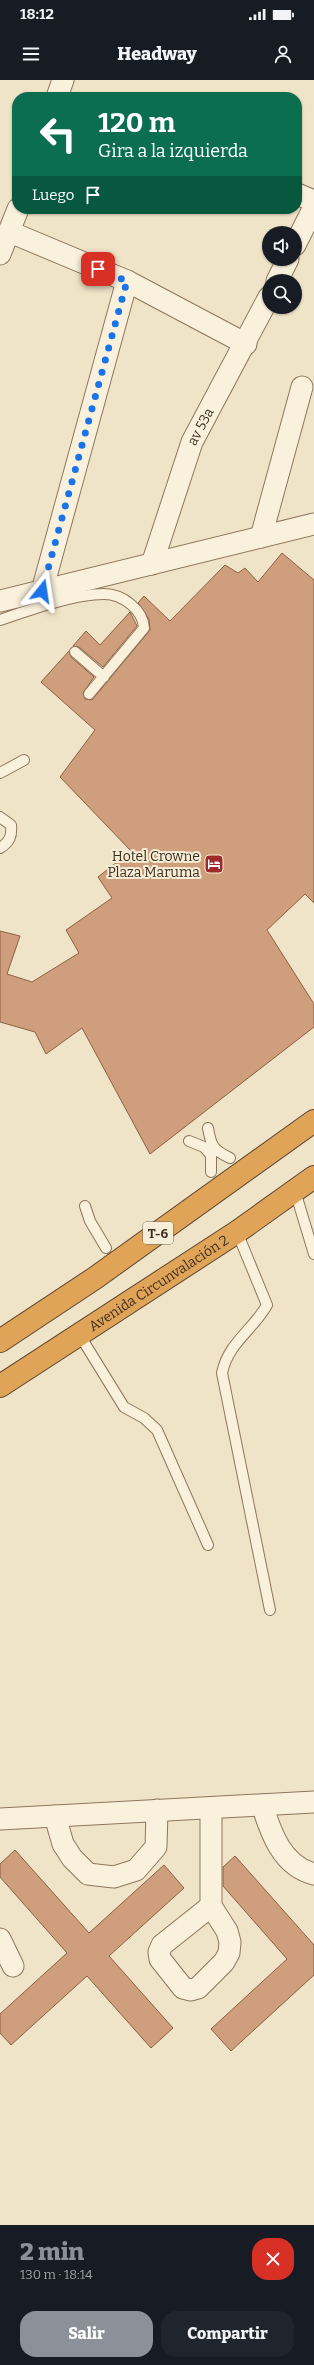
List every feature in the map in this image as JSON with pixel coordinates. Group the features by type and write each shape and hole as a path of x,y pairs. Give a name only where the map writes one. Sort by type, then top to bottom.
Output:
{"highway":[{"name":"T-6","path":"0,1341 95,1278 314,1121"},
{"name":"Avenida Circunvalación 2","path":"0,1386 237,1232 314,1177"}],"street":[{"path":"59,92 63,80"},
{"path":"302,196 314,201"},
{"path":"302,231 314,207"},
{"path":"0,254 16,214"},
{"path":"10,232 127,281 246,344"},
{"path":"42,591 127,281"},
{"name":"av 53a","path":"152,564 192,442 246,344 262,311"},
{"path":"261,537 302,387"},
{"path":"0,601 314,524"},
{"path":"0,1819 314,1802"},
{"path":"262,1805 271,1833 276,1843 296,1866 314,1874"},
{"path":"211,1808 211,1906"},
{"path":"55,1816 63,1844 72,1858 88,1874 114,1877 136,1870 156,1847 157,1810"},
{"path":"0,1939 13,1966"}],"lane":[{"path":"0,620 85,596 105,594 120,597 138,611 144,619 144,628 104,677 88,694"},
{"path":"75,652 104,677"},
{"path":"0,773 24,760"},
{"path":"0,817 11,825 12,836 6,844 0,848"},
{"path":"208,1128 211,1143 217,1152 230,1158"},
{"path":"189,1141 204,1147 211,1155 211,1172"},
{"path":"296,1191 314,1254"},
{"path":"85,1206 90,1221 106,1248"},
{"path":"237,1232 267,1306 262,1315 232,1347 224,1361 222,1373 270,1610"},
{"path":"79,1334 124,1407 144,1418 158,1430 208,1545"}],"building":[{"name":"Hotel Crowne Plaza Maruma","path":"282,553 314,580 314,903 305,894 267,930 314,1004 314,1027 150,1154 82,1028 46,1054 35,1032 0,1022 0,931 20,936 7,974 32,982 79,953 66,930 112,898 98,877 131,851 60,777 95,730 41,682 69,651 71,657 94,677 83,693 85,699 92,700 150,630 149,619 138,603 144,596 170,621 225,565 238,573 245,568 258,582"},
{"path":"130,612 137,626 103,667 79,647 73,646 86,631 100,645"},
{"path":"15,1850 89,1933 164,1865 184,1888 109,1956 173,2028 151,2048 87,1976 11,2045 0,2033 0,2014 67,1953 0,1877 0,1864"},
{"path":"235,1856 314,1945 314,1975 231,2051 211,2029 287,1959 223,1886 223,1867"}],"place":[{"name":"Hotel Crowne Plaza Maruma","path":"214,864"}],"route":[{"path":"42,591 127,281 98,269"}]}
